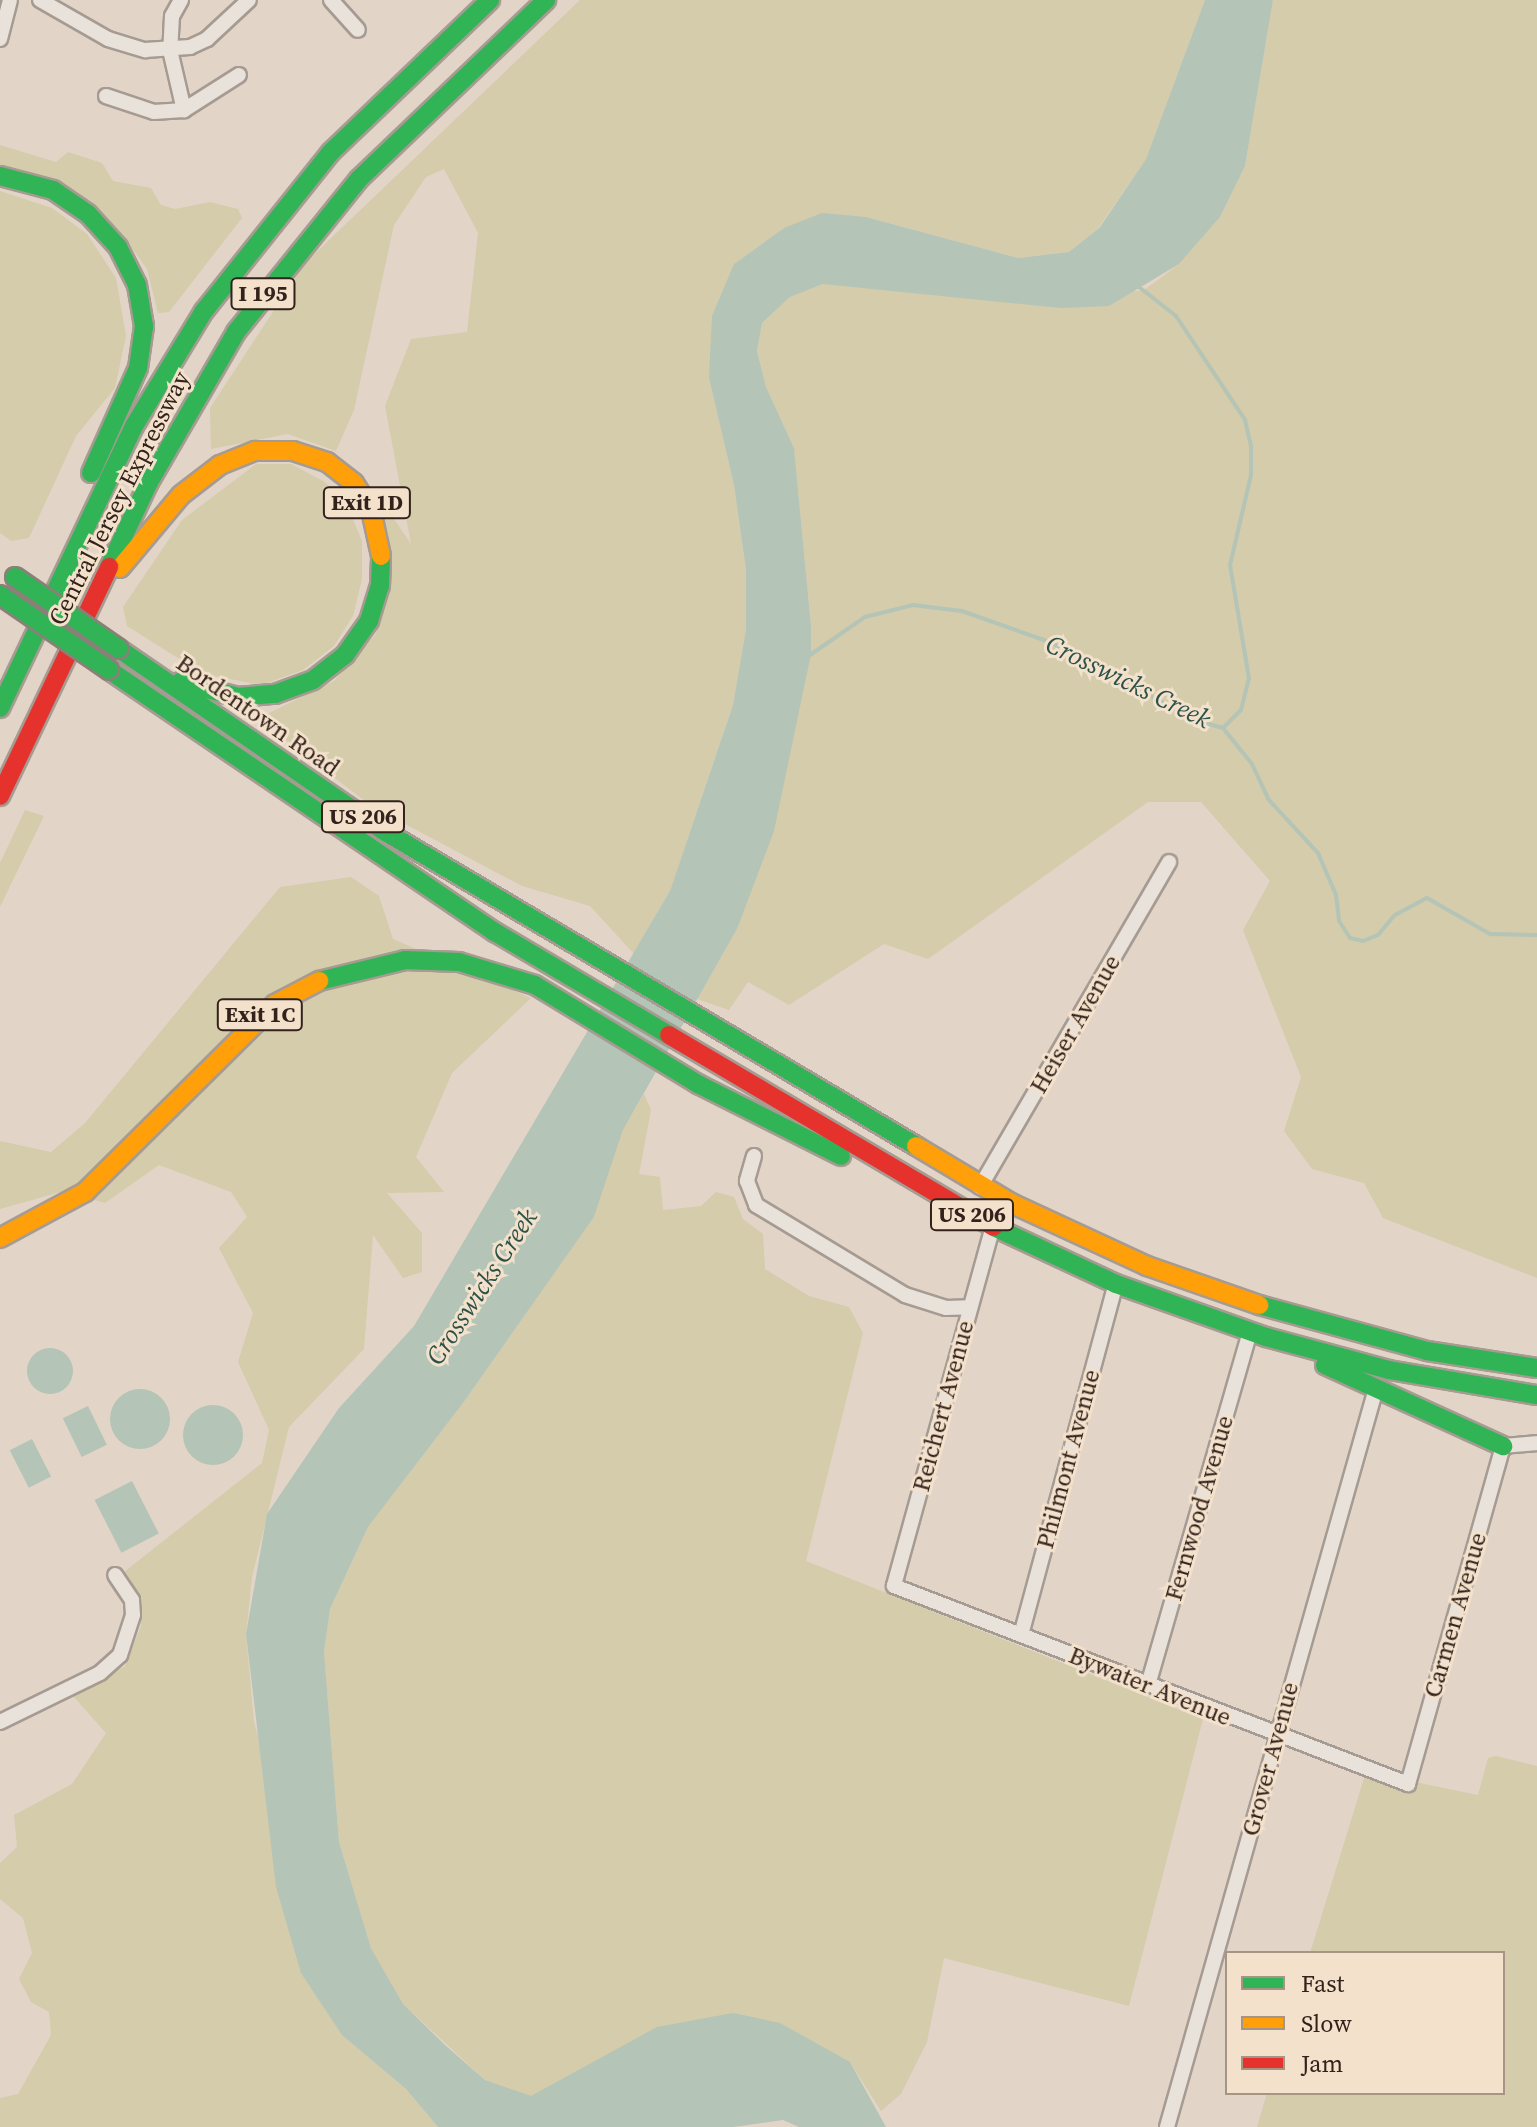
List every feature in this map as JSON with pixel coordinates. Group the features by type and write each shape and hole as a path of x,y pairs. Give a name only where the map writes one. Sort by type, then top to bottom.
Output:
{"highway":[{"name":"Central Jersey Expressway","path":"0,708 127,440 204,311 331,152 490,0"},
{"name":"Central Jersey Expressway","path":"0,796 88,608 179,426 274,279 359,179 546,0"},
{"path":"0,176 53,190 104,229 129,267 144,326 132,386 0,679"},
{"name":"Exit 1D","path":"88,608 181,495 235,457 293,451 327,462 354,483 377,528 382,567 372,612 345,655 295,688 257,697 208,691 159,675"},
{"name":"Bordentown Road","path":"7,571 384,831 729,1040 980,1187"},
{"name":"Bordentown Road","path":"0,595 387,863 712,1064 970,1214"},
{"name":"Exit 1C","path":"0,1238 85,1192 253,1020 324,978 377,963 459,962 513,976 582,1013 698,1084 970,1214"},
{"name":"US 206","path":"980,1187 1115,1253 1274,1312 1370,1339 1537,1368"},
{"name":"US 206","path":"970,1214 1116,1284 1250,1332 1389,1370 1537,1395"},
{"path":"1283,1342 1375,1392 1503,1446"}],"street":[{"path":"0,39 10,0"},
{"path":"40,0 108,39 145,50 170,50 207,39 240,3"},
{"path":"181,0 172,16 170,50 184,110"},
{"path":"331,0 358,30"},
{"path":"106,96 154,112 184,110 239,75"},
{"name":"Heiser Avenue","path":"980,1187 1169,862"},
{"path":"754,1156 748,1194 783,1224 912,1299 946,1308 970,1307"},
{"name":"Reichert Avenue","path":"894,1586 993,1226"},
{"name":"Philmont Avenue","path":"1021,1635 1116,1284"},
{"name":"Fernwood Avenue","path":"1148,1685 1250,1332"},
{"name":"Grover Avenue","path":"1167,2127 1375,1392"},
{"path":"1503,1446 1537,1443"},
{"name":"Carmen Avenue","path":"1408,1784 1503,1446"},
{"path":"0,1722 100,1673 120,1655 133,1615 132,1600 115,1575"},
{"name":"Bywater Avenue","path":"894,1586 1276,1736 1408,1784"}],"shaded area":[{"path":"580,0 1205,0 1146,159 1099,227 1069,252 1018,258 866,217 784,228 734,264 709,378 734,485 746,570 746,629 733,705 670,891 634,954 590,906 522,886 373,807 257,719 334,681 375,635 391,586 388,533 373,488 411,544 385,406 411,339 467,332 478,233 444,169 426,177 394,225 354,410 336,451 288,434 211,449 210,408 305,263"},
{"path":"1273,0 1537,0 1537,1278 1383,1218 1364,1183 1312,1169 1284,1131 1301,1077 1243,930 1270,881 1201,802 1148,802 928,959 884,944 789,1005 748,982 729,1010 697,999 737,929 811,626 794,448 766,387 757,351 762,323 790,297 823,284 1143,291 1179,264 1220,217 1245,166"},
{"path":"0,145 56,162 68,152 102,163 113,181 151,188 161,205 175,209 210,202 238,209 242,218 169,312 158,313 147,269 117,228 0,167"},
{"path":"0,191 52,208 87,234 116,278 126,336 115,388 76,436 29,538 11,541 0,533"},
{"path":"256,464 291,464 325,482 348,507 362,541 362,579 353,616 334,646 303,670 261,685 209,675 173,655 127,626 123,607 182,520"},
{"path":"25,810 44,816 0,907 0,863"},
{"path":"351,877 379,896 393,939 531,998 452,1073 416,1157 444,1192 387,1193 422,1233 422,1272 403,1278 373,1235 364,1349 289,1427 252,1577 246,1634 254,1722 342,2035 406,2089 438,2127 0,2127 0,2098 18,2094 51,2035 49,2012 31,2002 19,1979 32,1953 23,1918 0,1899 0,1863 17,1847 14,1815 72,1784 106,1733 72,1695 125,1666 141,1626 138,1597 124,1572 262,1463 269,1430 238,1362 253,1313 219,1248 247,1217 231,1192 159,1165 105,1203 64,1191 0,1209 0,1141 51,1152 85,1123 280,887"},
{"path":"644,1094 651,1110 639,1174 660,1177 663,1210 701,1206 716,1192 734,1197 743,1219 763,1234 765,1269 809,1296 849,1307 863,1333 806,1561 1203,1719 1129,2006 944,1958 927,2042 901,2094 881,2111 850,2062 558,2083 531,2097 485,2080 403,2004 371,1948 339,1842 324,1652 330,1609 368,1527 463,1403 594,1217 623,1130"},
{"path":"1496,1756 1537,1766 1537,2127 1257,2127 1266,2095 1505,2095 1505,1951 1311,1951 1366,1772 1478,1795 1488,1758"}],"water":[{"path":"1205,0 1273,0 1245,166 1220,217 1179,264 1109,306 1061,308 823,284 790,297 762,323 757,351 766,387 794,448 811,626 811,654 774,831 737,929 623,1130 594,1217 463,1403 368,1527 330,1609 324,1652 339,1842 371,1948 403,2004 445,2045 485,2080 531,2096 657,2027 733,2013 780,2023 850,2062 886,2127 799,2127 783,2120 733,2127 438,2127 406,2089 342,2035 301,1973 276,1887 246,1634 267,1514 339,1408 414,1326 670,891 733,705 746,629 746,570 734,485 709,378 712,316 734,264 784,228 822,213 866,217 1018,258 1069,252 1100,227 1146,159"},
{"path":"50,1348 66,1355 73,1371 66,1387 50,1394 34,1387 27,1371 34,1355"},
{"path":"140,1389 161,1398 170,1419 161,1440 140,1449 119,1440 110,1419 119,1398"},
{"path":"213,1405 234,1414 243,1435 234,1456 213,1465 192,1456 183,1435 192,1414"},
{"path":"88,1406 107,1445 82,1457 63,1418"},
{"path":"32,1439 51,1476 29,1488 10,1450"},
{"path":"132,1481 159,1534 121,1553 95,1500"}],"waterway":[{"name":"Crosswicks Creek","path":"1139,287 1176,316 1245,420 1251,446 1251,475 1230,565 1249,678 1241,710 1223,728"},
{"name":"Crosswicks Creek","path":"810,655 865,617 913,605 962,611 1052,643 1195,720 1223,728"},
{"path":"1223,728 1252,764 1268,799 1318,853 1336,895 1339,921 1350,938 1363,941 1378,935 1395,915 1427,898 1490,934 1537,935"}],"traffic: fast":[{"path":"0,708 134,426 204,311 331,152 490,0"},
{"path":"109,567 148,484 236,332 359,179 546,0"},
{"path":"0,176 53,190 88,214 118,247 137,285 144,326 138,368 91,473"},
{"path":"180,682 238,697 275,694 313,680 345,655 369,621 380,586 381,556"},
{"path":"15,577 119,649"},
{"path":"0,595 109,670"},
{"path":"119,649 384,831 916,1146"},
{"path":"109,670 495,932 669,1035"},
{"path":"319,981 405,960 459,962 535,985 698,1084 841,1156"},
{"path":"994,1227 1116,1284 1266,1337 1389,1370 1537,1395"},
{"path":"1259,1305 1427,1351 1537,1368"},
{"path":"1325,1365 1503,1446"}],"traffic: slow":[{"path":"120,568 181,495 220,465 255,451 293,451 327,462 354,483 371,510 381,556"},
{"path":"0,1238 85,1192 275,1004 319,981"},
{"path":"916,1146 1013,1204 1147,1266 1259,1305"}],"traffic: jam":[{"path":"0,796 109,567"},
{"path":"669,1035 994,1227"}]}
